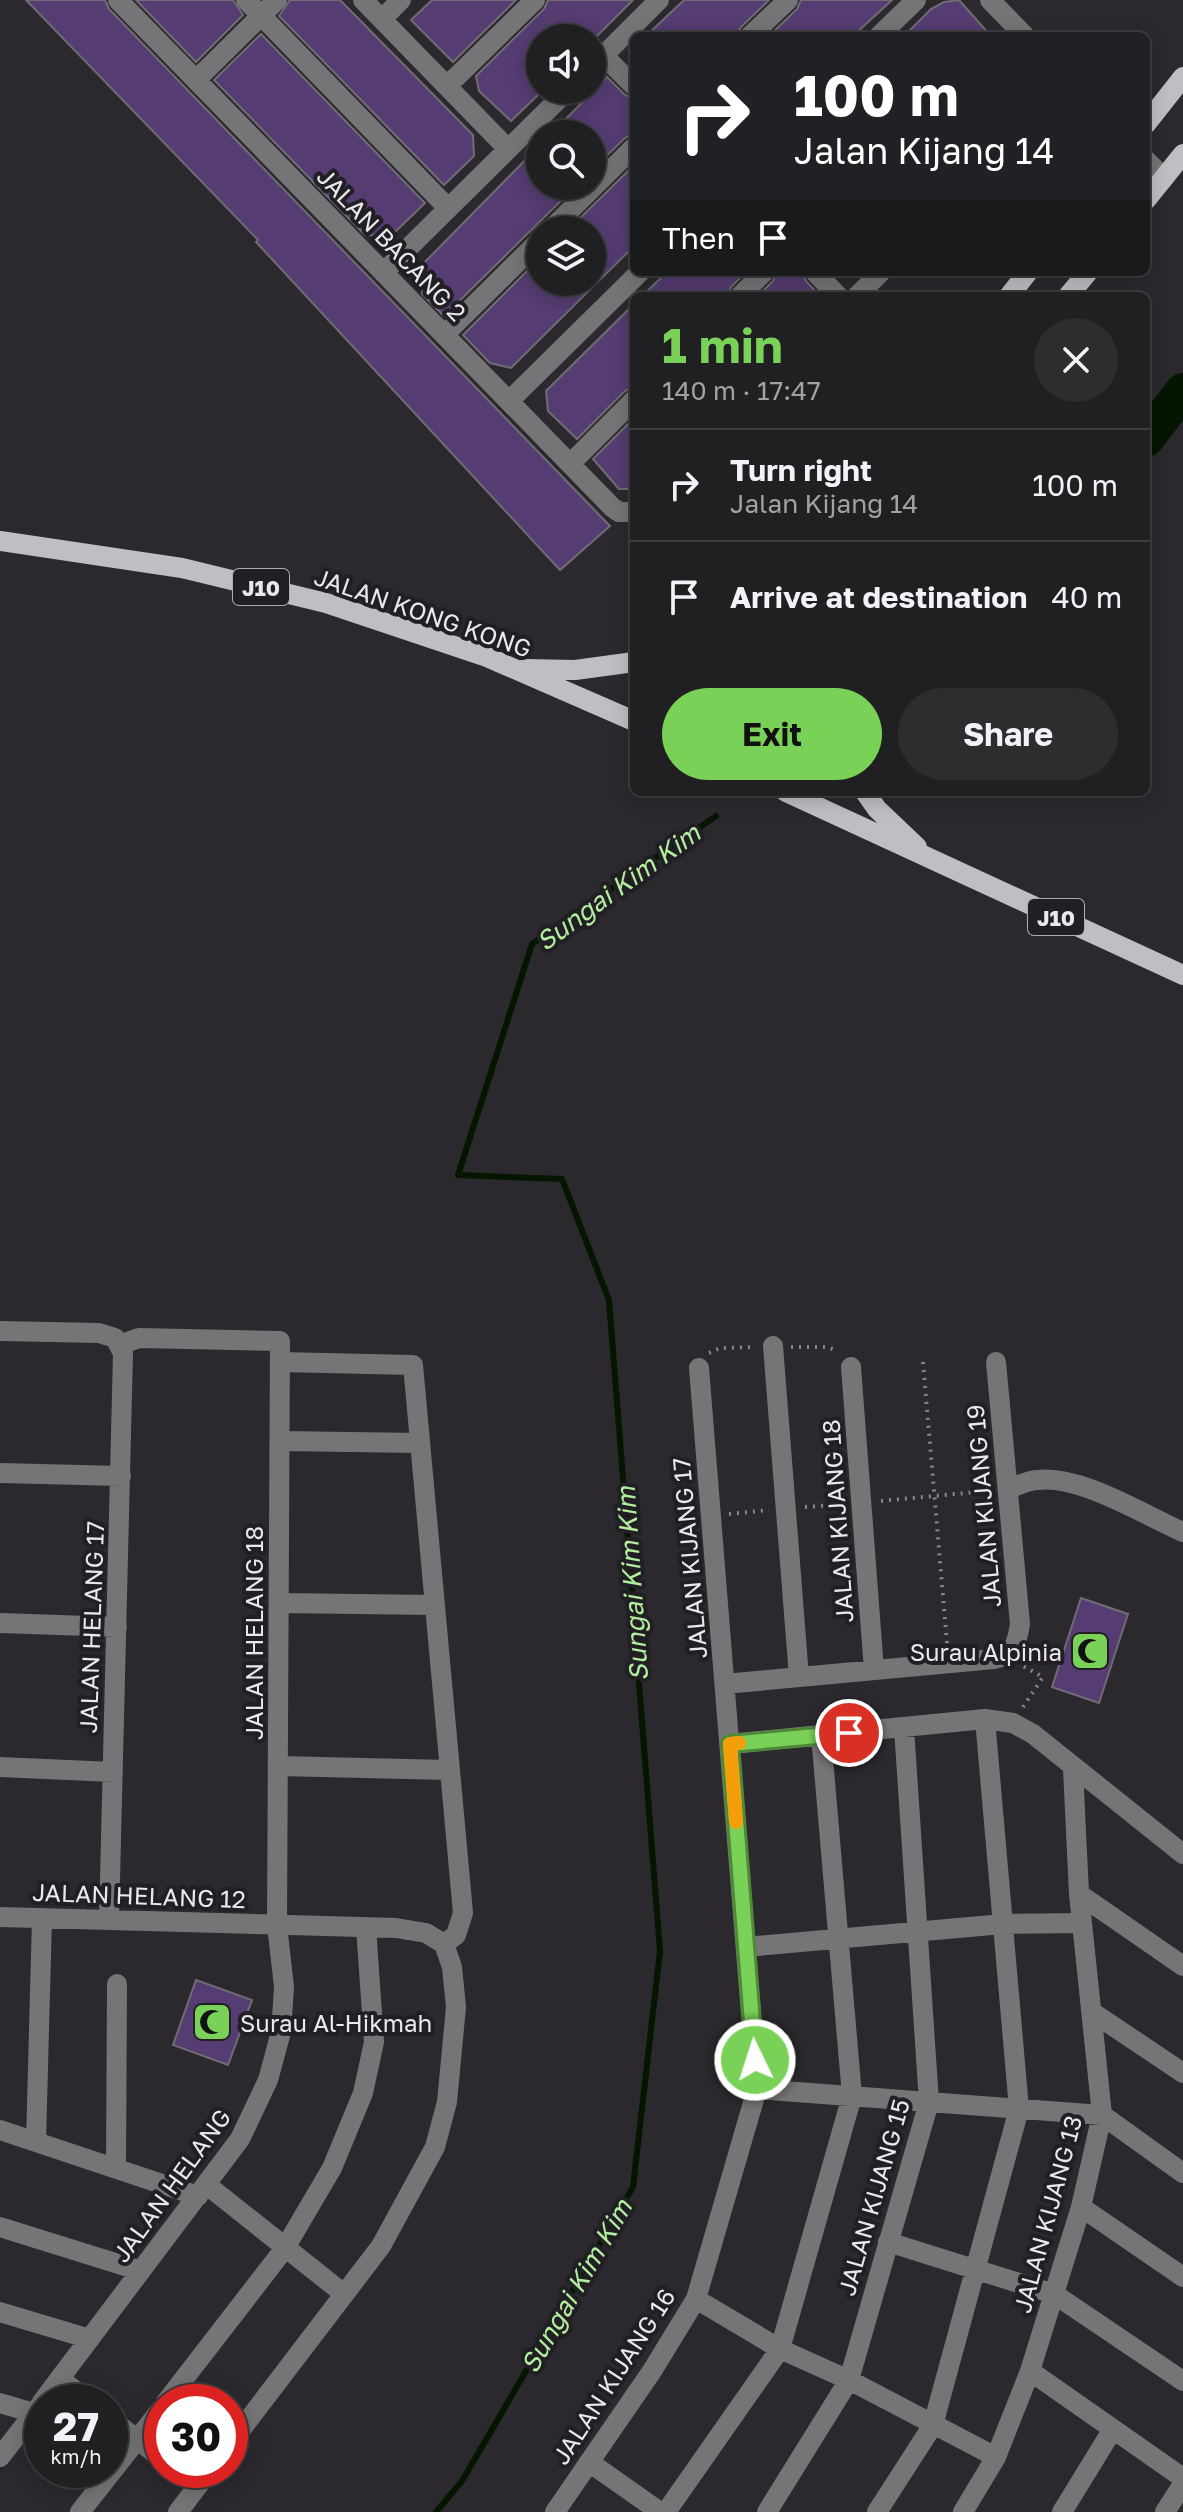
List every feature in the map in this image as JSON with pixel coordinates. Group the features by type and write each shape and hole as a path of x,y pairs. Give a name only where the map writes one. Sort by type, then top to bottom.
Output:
{"main road":[{"path":"1150,119 1183,77"},
{"path":"1150,195 1183,154"},
{"path":"1012,292 1025,276"},
{"path":"1071,292 1085,276"},
{"name":"JALAN KONG KONG","path":"0,541 182,568 312,599 513,669 630,719"},
{"path":"513,669 575,670 630,663"},
{"name":"J10","path":"795,796 1183,975"},
{"path":"868,796 877,809 930,859"}],"street":[{"name":"JALAN BACANG 2","path":"118,0 612,507 619,512 630,512"},
{"path":"246,0 448,208"},
{"path":"196,80 277,0"},
{"path":"363,0 508,149"},
{"path":"382,19 401,0"},
{"path":"447,86 535,0"},
{"path":"606,53 659,0"},
{"path":"754,32 788,0"},
{"path":"883,32 916,0"},
{"path":"990,0 1014,32"},
{"path":"606,67 630,83"},
{"path":"384,272 554,104"},
{"path":"564,216 630,151"},
{"path":"1150,164 1164,178"},
{"path":"444,335 526,254"},
{"path":"509,401 636,276"},
{"path":"744,292 760,276"},
{"path":"819,276 834,292"},
{"path":"861,292 877,276"},
{"path":"570,464 630,404"},
{"path":"0,1331 99,1333 117,1341"},
{"name":"JALAN HELANG 18","path":"117,1341 139,1338 280,1341 277,1925"},
{"name":"JALAN HELANG 17","path":"109,1920 123,1353 117,1341"},
{"path":"773,1346 799,1677"},
{"path":"248,2420 381,2246 435,2147 447,2102 456,2007 452,1967 444,1944 456,1935 463,1913 413,1365 280,1362"},
{"name":"JALAN KIJANG 19","path":"948,1663 1005,1657 1017,1645 1020,1624 996,1362"},
{"name":"JALAN KIJANG 18","path":"851,1367 874,1670"},
{"name":"JALAN KIJANG 17","path":"699,1368 730,1744"},
{"path":"280,1441 420,1443"},
{"path":"0,1473 121,1476"},
{"path":"1008,1489 1036,1479 1058,1480 1079,1486 1183,1532"},
{"path":"279,1603 435,1605"},
{"path":"0,1623 117,1627"},
{"path":"725,1684 948,1663"},
{"path":"877,2512 933,2425 1019,2109 985,1719"},
{"path":"730,1744 985,1719 1013,1723 1033,1734 1183,1854"},
{"name":"JALAN KIJANG 15","path":"767,2512 849,2380 929,2102 904,1728"},
{"path":"589,2462 663,2512 780,2349 852,2096 821,1735"},
{"name":"JALAN KIJANG 16","path":"555,2512 652,2371 696,2299 757,2089 730,1744"},
{"path":"278,1766 449,1770"},
{"path":"0,1767 113,1772"},
{"name":"JALAN KIJANG 13","path":"963,2512 996,2457 1030,2371 1081,2207 1102,2115 1079,1894 1073,1769"},
{"path":"1079,1894 1183,1966"},
{"name":"JALAN HELANG 12","path":"0,1917 396,1928 426,1933 444,1944"},
{"path":"36,2142 42,1918"},
{"path":"746,1947 1003,1924 1082,1923"},
{"name":"JALAN HELANG","path":"56,2384 240,2139 268,2080 281,2032 284,1987 277,1925"},
{"path":"180,2384 285,2248 332,2168 363,2093 374,2042 366,1927"},
{"path":"116,2169 117,1984"},
{"path":"1092,2012 1183,2073"},
{"path":"757,2089 1102,2115 1183,2173"},
{"path":"0,2130 116,2169 202,2190 344,2294"},
{"path":"1081,2207 1183,2277"},
{"path":"0,2227 141,2271"},
{"path":"888,2242 976,2267 1054,2294 1183,2381"},
{"path":"696,2299 780,2349 849,2380 996,2457"},
{"path":"0,2312 90,2339"},
{"path":"1030,2371 1183,2478"},
{"path":"60,2379 67,2384"},
{"path":"0,2403 24,2405"},
{"name":"JALAN HELANG","path":"0,2457 24,2426"},
{"path":"1062,2512 1113,2429"},
{"path":"80,2512 144,2431"},
{"path":"128,2433 144,2445"},
{"path":"1165,2512 1183,2484"},
{"path":"178,2512 196,2488"}],"path":[{"path":"923,1362 948,1663"},
{"path":"1013,1723 1043,1677"}],"building":[{"path":"26,0 105,0 109,9 610,526 560,570 256,242 258,240"},
{"path":"136,0 233,0 243,15 196,62"},
{"path":"290,0 340,0 473,135 474,156 444,185 279,16"},
{"path":"432,0 516,0 453,62 411,20"},
{"path":"548,0 633,0 606,27 606,24 529,24 544,9"},
{"path":"684,0 769,0 739,32 650,32"},
{"path":"801,0 892,0 857,32 773,32 797,9"},
{"path":"959,0 987,32 908,32 931,9 944,2"},
{"path":"526,27 526,104 529,104 511,121 479,91 476,76"},
{"path":"261,34 425,203 391,236 365,235 214,80"},
{"path":"607,77 630,97 630,136 606,156 606,120 565,120 580,104 606,104"},
{"path":"526,159 526,200 562,200 546,216 526,216 526,235 444,316 422,294 421,266"},
{"path":"630,169 630,250 606,274 606,216 582,216 598,200 606,200 606,193"},
{"path":"526,272 526,296 584,296 511,368 490,363 463,335"},
{"path":"663,276 742,276 729,292 646,292"},
{"path":"775,276 804,276 816,292 762,292"},
{"path":"630,308 630,389 577,439 548,411 546,391"},
{"path":"630,422 630,489 619,489 593,459"},
{"name":"Surau Alpinia","path":"1081,1598 1128,1614 1099,1703 1052,1687"},
{"name":"Surau Al-Hikmah","path":"196,1980 252,2000 228,2065 173,2045"}],"waterway":[{"path":"1150,434 1183,391"},
{"name":"Sungai Kim Kim","path":"436,2512 462,2481 633,2187 660,1951 609,1300 562,1179 458,1175 532,944 716,816"}],"slow traffic":[{"path":"736,1822 730,1744 739,1743"}],"place":[{"name":"Surau Alpinia","path":"1090,1651"},
{"name":"Surau Al-Hikmah","path":"212,2022"}],"route":[{"path":"755,2060 730,1744 849,1733"}]}
